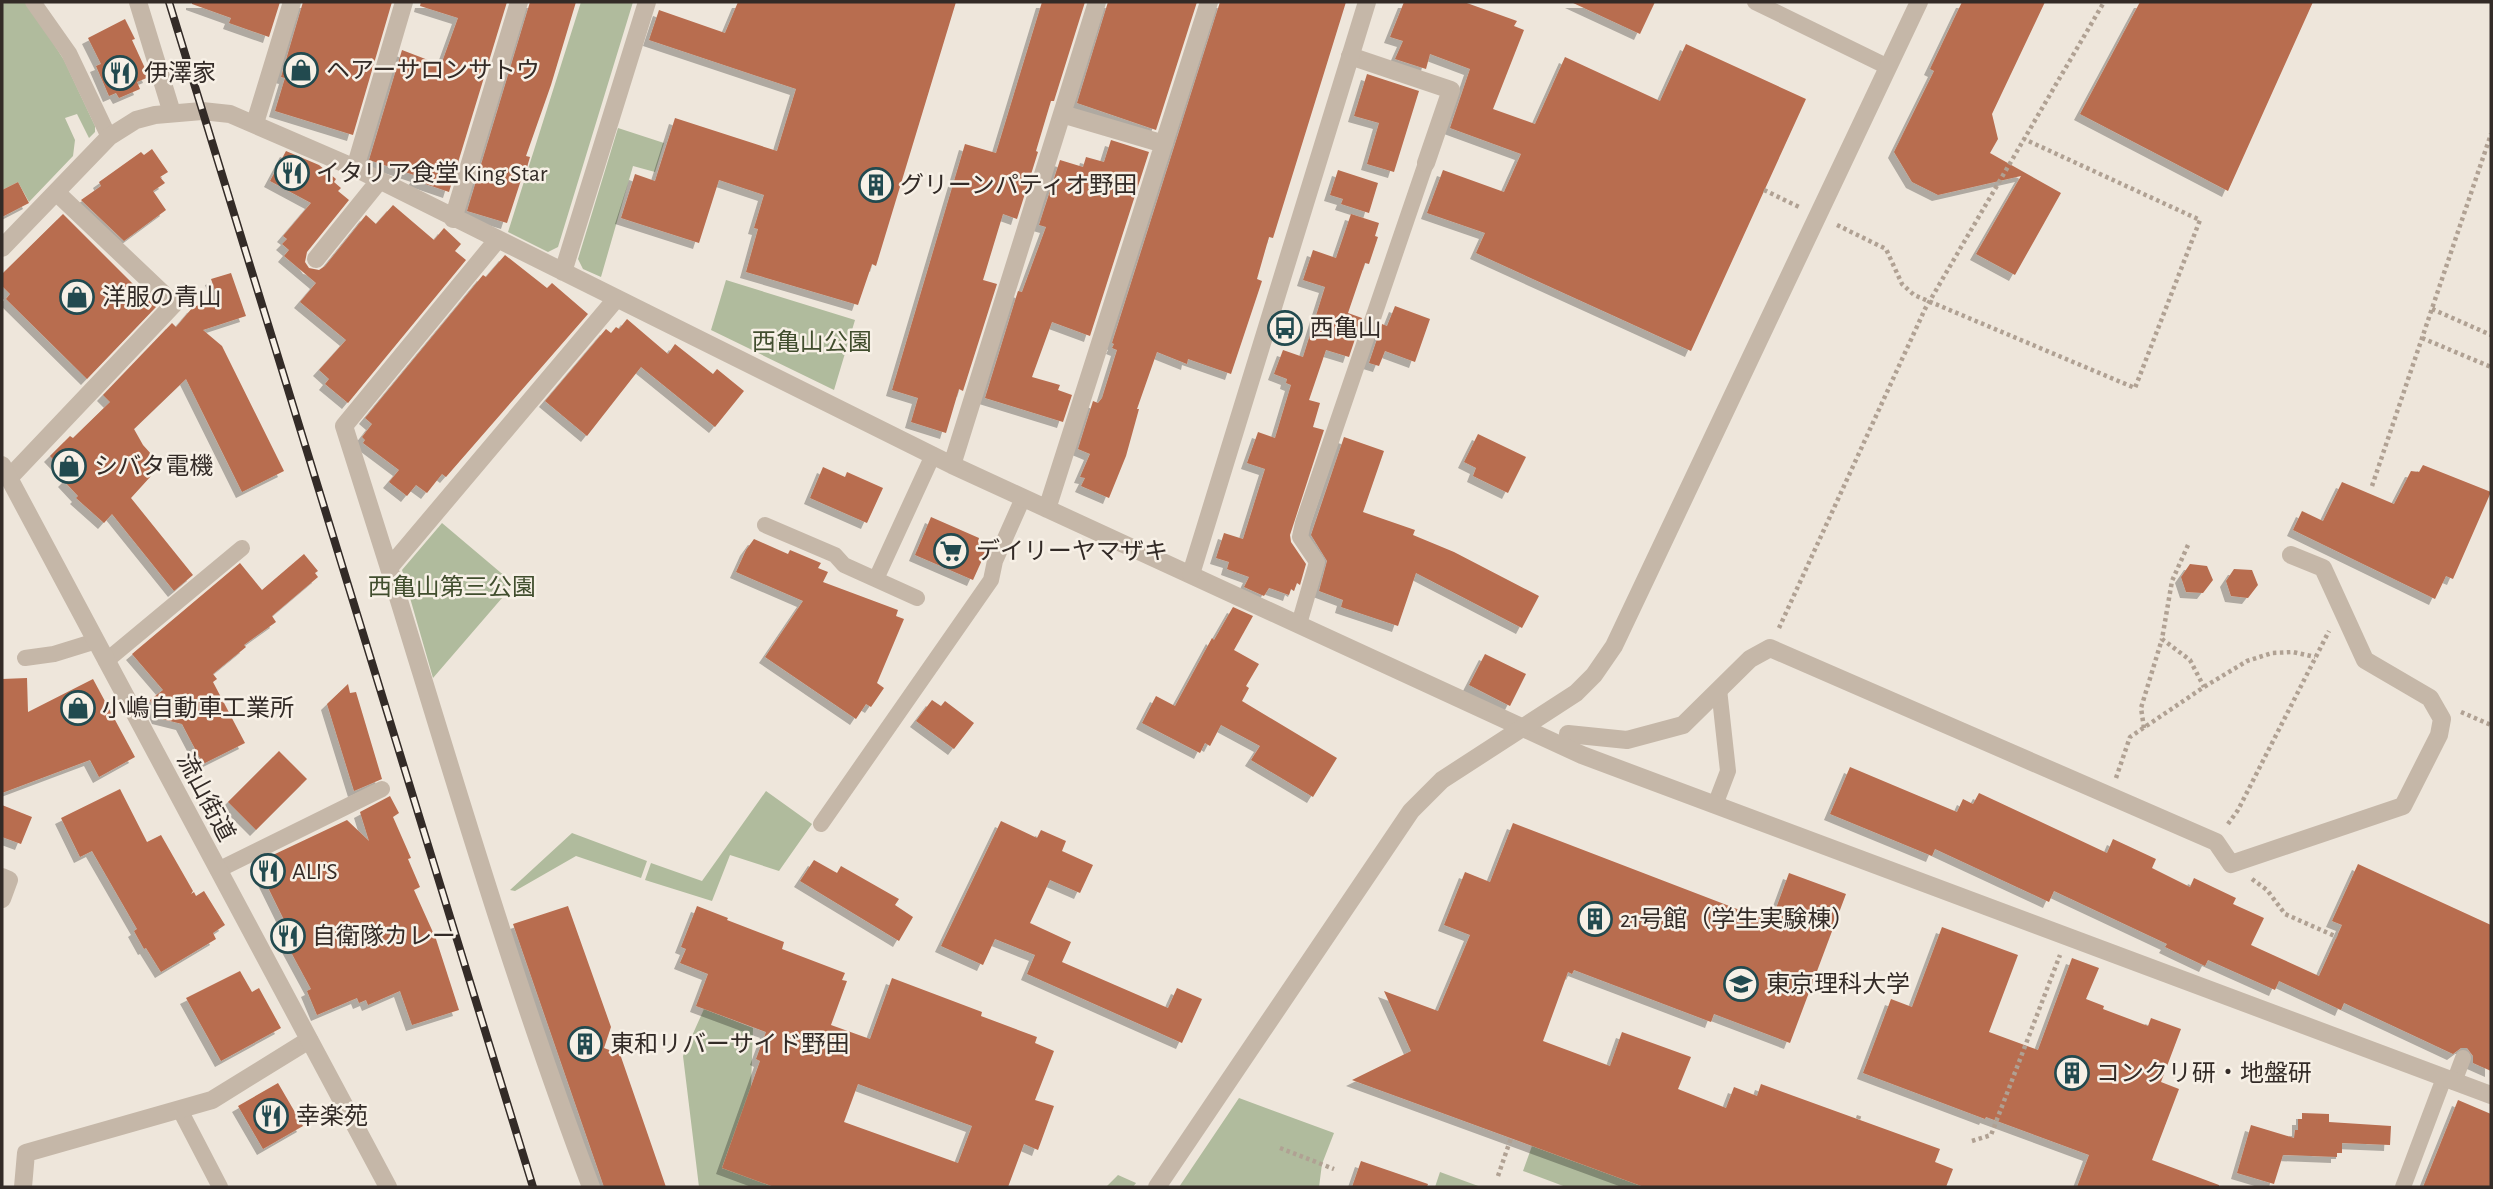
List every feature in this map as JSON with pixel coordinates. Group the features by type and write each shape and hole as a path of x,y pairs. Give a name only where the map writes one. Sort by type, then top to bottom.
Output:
{"street":[{"path":"138,2 172,113"},
{"path":"255,123 292,2"},
{"path":"355,168 404,2"},
{"path":"453,219 519,2"},
{"path":"564,272 647,2"},
{"path":"952,465 1097,2"},
{"path":"1047,509 1209,2"},
{"path":"1191,573 1367,2"},
{"path":"1157,1187 1411,811 1442,780 1576,693 1594,675 1614,646 1919,2"},
{"path":"1350,56 1451,90 1426,163"},
{"path":"2,248 109,137 136,120 202,111 230,114 355,168 952,465 1583,755 2491,1096"},
{"path":"1062,114 1164,144"},
{"path":"316,259 379,181"},
{"path":"5,472 174,304 56,192"},
{"path":"498,239 344,426 513,968 551,1083 591,1187"},
{"path":"388,568 617,299"},
{"name":"流山街道","path":"5,472 388,1187"},
{"path":"1568,734 1627,740 1683,726 1749,659 1770,648 2216,842 2231,864 2403,806 2439,735 2442,719 2430,698 2365,660 2323,568 2291,555"},
{"path":"2,877 9,880 2,899"},
{"path":"23,1187 26,1153 212,1100 309,1040"}],"lane":[{"path":"33,2 69,53 109,137"},
{"path":"1755,2 1888,68"},
{"path":"1299,624 1317,562 1300,537 1303,523 1426,163"},
{"path":"876,579 933,455"},
{"path":"821,824 991,580 995,561 1023,498"},
{"path":"765,525 835,555 844,565 917,598"},
{"path":"106,661 242,548"},
{"path":"25,658 54,654 96,641"},
{"path":"1715,806 1728,771 1719,689"},
{"path":"218,870 382,789"},
{"path":"2403,1187 2449,1080 2463,1058"},
{"path":"180,1110 220,1187"}],"path":[{"path":"1770,648 1929,301 2104,2"},
{"path":"2372,486 2491,134"},
{"path":"1836,224 1885,249 1902,284 1913,295 2135,388 2200,220 2024,139"},
{"path":"1764,190 1800,207"},
{"path":"2432,309 2491,335"},
{"path":"2423,338 2491,367"},
{"path":"2144,728 2141,708 2162,639 2172,581 2188,545"},
{"path":"2216,842 2238,810 2342,608"},
{"path":"2162,639 2190,660 2204,687"},
{"path":"2110,795 2130,737 2204,687 2247,662 2272,653 2292,652 2315,657"},
{"path":"2231,864 2267,890 2285,914 2337,937"},
{"path":"1972,1141 1991,1135 2066,937"},
{"path":"1858,1119 1860,1112"},
{"path":"1498,1176 1511,1138"},
{"path":"1280,1149 1334,1169"}],"green space":[{"path":"2,2 27,2 64,60 95,126 95,132 89,138 77,114 65,118 75,140 73,156 29,202 18,182 2,190"},
{"path":"581,2 633,2 558,247 548,252 508,232"},
{"path":"618,128 664,143 655,172 633,166 601,277 583,269 578,259"},
{"name":"西亀山公園","path":"726,280 855,320 834,390 711,330"},
{"name":"西亀山第三公園","path":"442,523 514,584 433,678 402,570"},
{"path":"766,791 812,824 779,871 730,855 712,901 645,880 651,863 702,881"},
{"path":"572,833 647,861 641,878 576,856 515,891 510,890"},
{"path":"704,1009 753,1028 751,1088 722,1168 774,1187 699,1187 683,1056"},
{"path":"1239,1098 1334,1133 1322,1164 1319,1187 1179,1187"},
{"path":"1532,1146 1644,1187 1566,1187 1523,1171"},
{"path":"1440,1172 1481,1187 1435,1187"},
{"path":"1118,1175 1136,1183 1133,1187 1106,1187"}],"building":[{"path":"192,2 280,2 269,37 229,23 231,18"},
{"path":"303,2 392,2 353,135 275,111 285,78 281,77"},
{"path":"421,2 507,2 449,192 414,180 417,176 369,160 402,50 441,65 458,18 420,6"},
{"path":"530,2 576,2 526,156 530,157 523,181 521,180 507,223 467,211"},
{"path":"738,2 956,2 876,266 872,264 858,305 746,272 758,229 754,228 764,195 719,180 699,243 621,218 635,174 655,181 675,118 777,151 796,89 649,40 659,10 725,33"},
{"path":"1042,2 1085,2 1054,101 1051,101 1017,219 1003,214 983,280 997,284 963,391 959,389 946,433 911,422 918,398 892,390 965,144 996,153"},
{"path":"1108,2 1197,2 1156,130 1077,103"},
{"path":"1220,2 1346,2 1273,238 1269,237 1257,279 1262,281 1231,374 1188,359 1187,364 1157,352 1137,409 1126,456 1109,498 1081,486 1085,478 1080,477 1090,454 1078,449 1093,401 1098,403 1102,398 1117,350 1112,348 1112,343"},
{"path":"1404,2 1464,2 1517,21 1514,26 1524,30 1493,109 1535,124 1565,57 1660,101 1686,44 1806,99 1691,351 1476,253 1485,233 1427,213 1443,170 1504,192 1521,154 1450,128 1470,69 1430,54 1426,69 1395,59 1403,41 1390,37"},
{"path":"1571,2 1655,2 1640,34"},
{"path":"1962,2 2045,2 1992,114 1998,139 1990,153 2061,193 2015,275 1976,254 2021,176 1938,195 1912,182 1894,152 1934,71 1930,69"},
{"path":"2140,2 2313,2 2228,191 2080,114"},
{"path":"125,19 149,77 137,82 140,89 119,98 116,93 109,96 96,66 101,64 88,38"},
{"path":"1367,74 1419,91 1394,172 1367,164 1379,123 1354,116"},
{"path":"1111,140 1149,152 1090,336 1052,322 1032,377 1060,385 1058,390 1072,395 1063,422 985,398 1018,291 1022,292 1046,227 1039,225 1060,160 1083,167 1086,157 1104,162"},
{"path":"152,149 168,172 160,177 165,183 153,191 166,210 124,241 81,200 101,186 99,182 141,152 144,155"},
{"path":"286,151 319,165 336,179 334,182 341,188 338,191 349,200 307,252 305,262 309,268 319,270 325,266 366,215 376,224 393,205 434,240 444,228 461,244 455,251 466,260 348,403 325,384 329,379 319,370 346,340 300,302 316,283 284,256 289,250 282,244 287,239 283,236 311,203 270,181"},
{"path":"1338,170 1378,183 1369,213 1341,204 1343,199 1330,195"},
{"path":"18,182 29,203 2,217 2,190"},
{"name":"洋服の青山","path":"63,214 156,307 87,379 6,299 10,294 2,286 2,274"},
{"path":"1351,214 1379,223 1375,236 1378,237 1369,264 1365,263 1348,313 1362,318 1349,357 1326,350 1309,400 1320,403 1313,427 1324,430 1290,535 1291,542 1306,564 1300,585 1297,583 1289,595 1269,588 1264,596 1244,587 1249,577 1227,569 1229,562 1216,558 1224,533 1243,539 1265,469 1247,463 1258,432 1275,438 1291,385 1286,383 1287,379 1274,374 1283,350 1303,357 1325,287 1303,280 1313,250 1336,258"},
{"path":"505,255 547,288 552,283 588,314 446,477 442,474 427,493 416,485 407,496 389,482 399,470 363,443 365,440 362,437 372,424 365,418 483,275 486,277"},
{"path":"231,273 246,316 203,330 222,346 284,471 242,492 186,379 134,429 143,445 161,465 131,498 193,575 174,591 112,514 104,523 76,498 78,496 64,481 69,476 50,456 110,402 103,395 172,323 176,327 193,307 218,299 211,279"},
{"path":"1395,306 1430,319 1415,362 1385,351 1379,366 1369,363 1382,324 1387,326"},
{"path":"627,319 668,354 675,344 713,374 717,369 744,391 715,427 641,367 587,436 545,401 606,329 611,333 616,327 619,329"},
{"path":"1478,434 1526,457 1508,493 1473,476 1476,468 1464,462"},
{"path":"1344,437 1384,451 1363,512 1415,530 1413,535 1454,552 1539,596 1522,628 1416,573 1398,626 1341,607 1343,600 1319,591 1327,561 1311,535"},
{"path":"2423,465 2491,492 2453,579 2446,576 2435,599 2293,530 2302,511 2323,521 2342,482 2394,504 2411,471 2419,472"},
{"path":"823,467 845,477 847,472 883,488 867,523 810,498"},
{"name":"デイリーヤマザキ","path":"931,517 979,538 978,542 988,547 973,580 915,555"},
{"path":"754,539 788,554 790,550 821,563 818,568 828,572 823,582 898,610 896,616 904,619 877,683 884,688 871,707 866,704 856,719 765,657 803,601 736,572"},
{"path":"304,554 318,571 315,573 318,577 272,616 276,622 244,645 246,647 213,674 217,679 213,682 245,743 203,764 182,724 158,718 150,700 163,690 132,654 240,563 262,590"},
{"path":"2190,564 2207,566 2213,580 2203,593 2186,592 2181,577"},
{"path":"2234,569 2252,570 2258,585 2248,598 2231,596 2226,581"},
{"path":"1233,607 1253,616 1234,650 1259,664 1246,686 1249,688 1242,701 1337,758 1313,797 1251,760 1260,746 1221,725 1210,746 1205,743 1200,753 1142,723 1156,696 1175,706 1212,638 1214,640"},
{"path":"1485,654 1526,674 1510,706 1469,685"},
{"path":"27,678 28,712 93,679 135,757 99,777 90,760 2,793 2,679"},
{"path":"348,684 350,693 356,692 382,779 354,791 327,704"},
{"path":"932,700 941,706 945,701 974,723 954,749 916,721"},
{"path":"279,751 307,779 256,830 228,802"},
{"path":"1850,767 1957,812 1963,799 1973,804 1979,793 2107,853 2113,839 2156,859 2152,868 2190,887 2194,878 2236,898 2233,904 2264,918 2251,945 2319,976 2342,925 2332,921 2358,864 2491,925 2491,1071 2473,1063 2473,1056 2467,1048 2461,1048 2453,1054 2344,1003 2341,1010 2279,981 2275,990 2208,960 2205,966 2165,947 2167,944 2054,891 2049,902 1935,849 1932,856 1830,814"},
{"path":"120,789 147,842 161,835 193,891 191,894 194,892 196,896 204,891 225,925 213,933 216,939 161,972 146,948 144,949 134,931 137,929 92,851 80,857 61,818"},
{"path":"390,796 399,813 393,817 420,887 414,890 436,939 459,1010 412,1025 400,991 368,1005 366,1000 359,1003 357,998 317,1015 307,991 311,989 279,930 287,926 256,863 347,820 369,841 360,812"},
{"path":"2,805 32,817 21,844 2,837"},
{"path":"1001,821 1037,838 1041,830 1066,841 1062,851 1093,865 1080,893 1050,880 1030,923 1071,942 1062,962 1168,1008 1177,988 1202,999 1182,1043 1027,974 1035,955 995,939 983,965 941,946"},
{"path":"1513,823 1771,922 1789,873 1846,894 1790,1043 1714,1014 1711,1022 1574,970 1572,974 1568,972 1543,1041 1610,1066 1622,1032 1691,1057 1678,1089 1726,1108 1734,1087 1757,1096 1761,1084 1940,1149 1935,1162 1953,1169 1946,1187 1644,1187 1352,1080 1411,1051 1384,991 1438,1011 1470,935 1444,925 1465,872 1490,882"},
{"path":"814,860 837,873 841,866 899,899 895,905 913,917 899,941 800,881"},
{"name":"東和リバーサイド野田","path":"568,906 611,1027 604,1048 620,1054 666,1187 604,1187 513,924"},
{"path":"697,906 784,942 782,949 845,973 842,980 847,981 831,1025 870,1039 892,978 982,1012 981,1016 1037,1037 1035,1043 1054,1051 1035,1100 1054,1106 1038,1150 1024,1144 1008,1187 774,1187 722,1168 760,1061 756,1059 766,1032 696,1006 708,974 680,963 686,949 681,947","holes":["858,1084 972,1126 958,1163 844,1122"]},
{"path":"1942,927 2018,955 1989,1032 2038,1050 2072,958 2099,968 2086,999 2104,1006 2103,1009 2148,1026 2151,1018 2181,1029 2161,1082 2179,1089 2152,1160 2219,1187 2077,1187 2089,1155 1863,1073 1891,999 1912,1007"},
{"path":"240,971 252,992 259,988 281,1028 221,1061 186,998"},
{"name":"幸楽苑","path":"278,1083 303,1126 263,1149 238,1106"},
{"path":"2458,1100 2491,1114 2491,1187 2423,1187"},
{"path":"2302,1113 2329,1114 2329,1122 2391,1126 2390,1145 2342,1143 2342,1153 2337,1153 2337,1157 2283,1155 2274,1184 2237,1173 2251,1125 2294,1138"},
{"path":"1361,1161 1428,1184 1427,1187 1352,1187"}],"railway":[{"path":"169,2 533,1187"}],"place":[{"name":"ヘアーサロンサトウ","path":"301,70"},
{"name":"伊澤家","path":"120,73"},
{"name":"イタリア食堂 King Star","path":"292,173"},
{"name":"グリーンパティオ野田","path":"876,185"},
{"name":"洋服の青山","path":"77,297"},
{"name":"西亀山","path":"1285,328"},
{"name":"シバタ電機","path":"69,466"},
{"name":"デイリーヤマザキ","path":"951,551"},
{"name":"小嶋自動車工業所","path":"78,708"},
{"name":"ALI'S","path":"268,871"},
{"name":"21号館（学生実験棟）","path":"1595,919"},
{"name":"自衛隊カレー","path":"288,936"},
{"name":"東京理科大学","path":"1741,984"},
{"name":"東和リバーサイド野田","path":"585,1044"},
{"name":"コンクリ研・地盤研","path":"2072,1073"},
{"name":"幸楽苑","path":"271,1116"}]}
